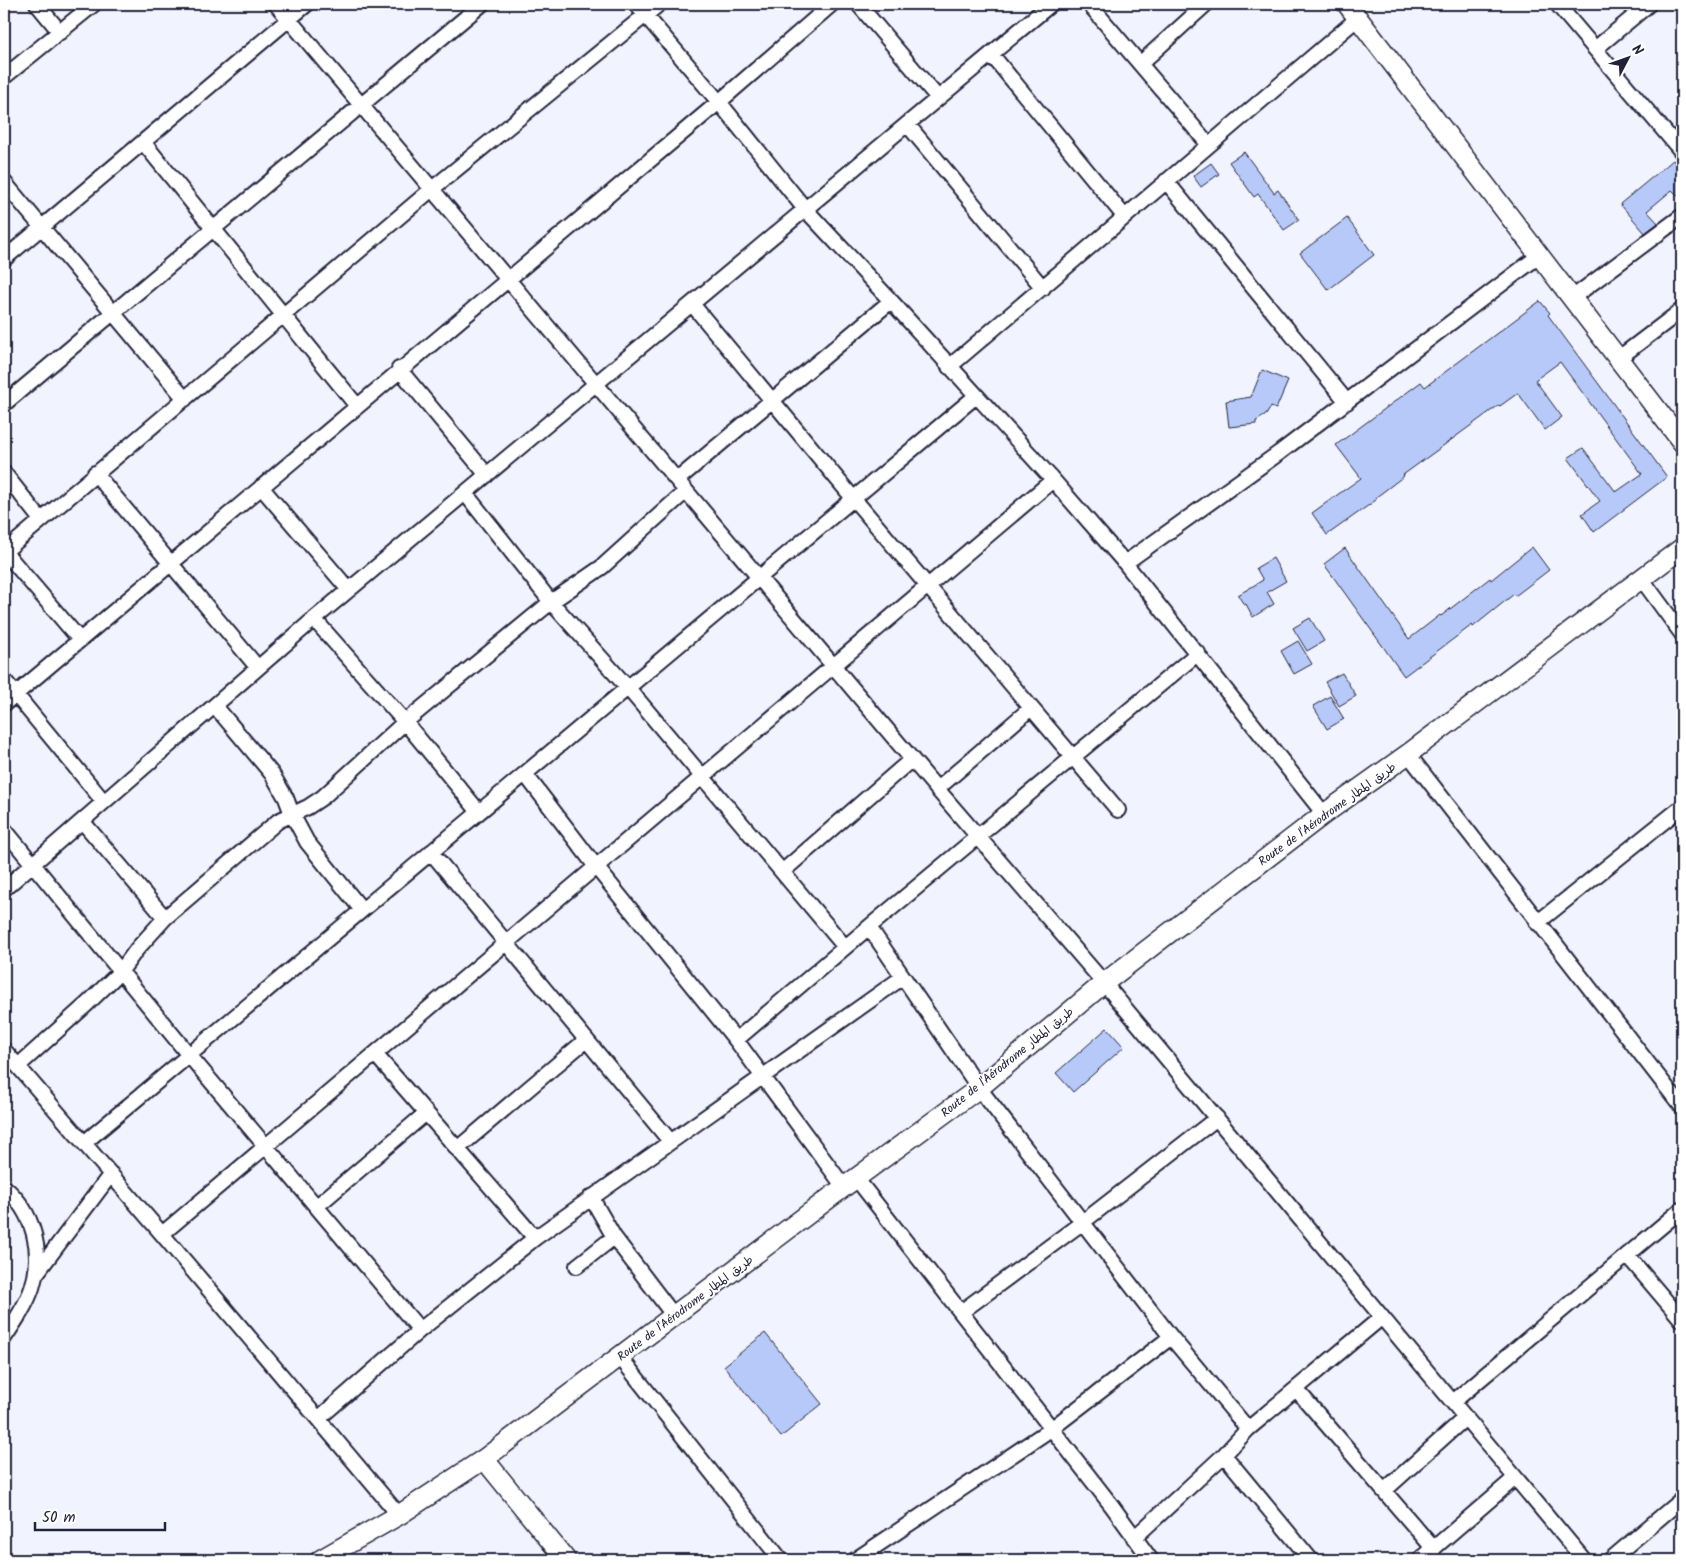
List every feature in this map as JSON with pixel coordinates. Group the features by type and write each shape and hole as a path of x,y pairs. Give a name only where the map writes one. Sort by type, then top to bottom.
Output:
{"street":[{"path":"37,4 60,32"},
{"path":"4,77 94,4"},
{"path":"276,4 937,789 1104,983 1584,1560"},
{"path":"4,260 307,4"},
{"path":"4,404 482,4"},
{"path":"636,4 719,102 805,209 1054,480 1125,563 1324,814"},
{"path":"80,640 4,551 432,189 659,4"},
{"path":"4,704 399,369 719,102 832,4"},
{"path":"858,4 938,98"},
{"path":"4,889 314,619 1051,4"},
{"path":"1089,4 1209,145"},
{"path":"1140,64 1206,4"},
{"path":"1556,4 1682,152"},
{"path":"1595,49 1649,4"},
{"path":"949,367 1209,145 1352,11 1682,442"},
{"path":"991,54 1124,216"},
{"path":"907,124 1043,288"},
{"path":"143,142 357,406"},
{"path":"1166,181 1347,402"},
{"path":"4,182 184,399"},
{"path":"1572,298 1682,216"},
{"path":"1125,563 1279,453 1540,255"},
{"path":"18,1066 88,1004 121,971 137,949 165,918 278,821 308,807 323,797 406,722 551,602 602,567 682,486 772,400 891,301"},
{"path":"692,304 853,498 1118,810"},
{"path":"1618,358 1682,310"},
{"path":"399,369 487,475"},
{"path":"84,1143 628,688 758,576 976,396"},
{"path":"4,473 41,520"},
{"path":"95,473 258,668"},
{"path":"162,1234 1054,480"},
{"path":"261,487 349,590"},
{"path":"465,493 551,602 628,688 846,947"},
{"name":"Route de l'Aérodrome طريق المطار","path":"320,1560 399,1515 484,1458 620,1357 979,1088 1104,983 1324,814 1408,754 1682,548"},
{"path":"1641,578 1682,634"},
{"path":"314,619 406,722 479,812"},
{"path":"736,1040 977,836 1074,758 1198,653"},
{"path":"4,680 104,802"},
{"path":"215,706 272,774 307,842 362,910"},
{"path":"937,789 1030,708"},
{"path":"1408,754 1682,1107"},
{"path":"782,872 912,759"},
{"path":"525,774 597,868 736,1040 763,1077 850,1183 961,1312 1112,1506 1151,1560"},
{"path":"1538,923 1682,807"},
{"path":"82,821 165,918"},
{"path":"4,828 189,1055 420,1330"},
{"path":"431,852 670,1141"},
{"path":"869,927 979,1088 1171,1337 1248,1429"},
{"path":"318,1419 420,1330 535,1238 903,977"},
{"path":"458,1149 586,1040"},
{"path":"4,1050 399,1515"},
{"path":"375,1054 535,1238"},
{"path":"317,1206 426,1113"},
{"path":"961,1312 1083,1222 1216,1118"},
{"path":"36,1274 110,1174"},
{"path":"4,1187 24,1210 31,1224 36,1242 37,1259 32,1290 4,1338"},
{"path":"591,1197 614,1237 674,1316"},
{"path":"1453,1402 1682,1209"},
{"path":"577,1266 614,1237"},
{"path":"1627,1255 1682,1320"},
{"path":"1134,1538 1224,1455 1248,1429 1382,1317"},
{"path":"855,1560 1051,1429 1171,1337"},
{"path":"620,1357 781,1560"},
{"path":"1296,1389 1434,1549"},
{"path":"1385,1490 1466,1418"},
{"path":"1224,1455 1311,1560"},
{"path":"484,1458 566,1560"},
{"path":"1420,1560 1515,1478"},
{"path":"1610,1560 1682,1499"}],"building":[{"path":"1244,152 1274,193 1278,190 1299,220 1284,230 1258,194 1254,197 1229,162"},
{"path":"1673,160 1682,170 1682,200 1672,190 1647,211 1658,223 1645,233 1620,204"},
{"path":"1211,163 1219,174 1201,187 1193,176"},
{"path":"1347,218 1374,255 1328,290 1300,253"},
{"path":"1540,301 1550,313 1548,315 1667,477 1594,532 1582,514 1600,501 1568,458 1583,448 1616,492 1642,474 1560,362 1535,380 1562,417 1545,430 1518,393 1403,475 1375,498 1376,500 1327,535 1312,513 1361,478 1336,445 1421,382 1425,387"},
{"path":"1262,370 1288,381 1276,409 1271,407 1266,415 1256,421 1256,424 1229,427 1226,401 1251,397"},
{"path":"1532,547 1549,570 1404,676 1324,564 1345,548 1409,639 1490,578 1491,580"},
{"path":"1273,558 1286,581 1267,592 1274,604 1253,617 1246,604 1244,605 1238,595 1263,580 1256,568"},
{"path":"1310,618 1324,641 1307,651 1293,628"},
{"path":"1298,641 1312,664 1294,674 1281,651"},
{"path":"1342,673 1356,696 1339,706 1325,682"},
{"path":"1330,696 1344,719 1327,729 1313,706"},
{"path":"1107,1028 1124,1047 1073,1092 1056,1073"},
{"path":"765,1333 822,1404 781,1437 724,1366"}]}
